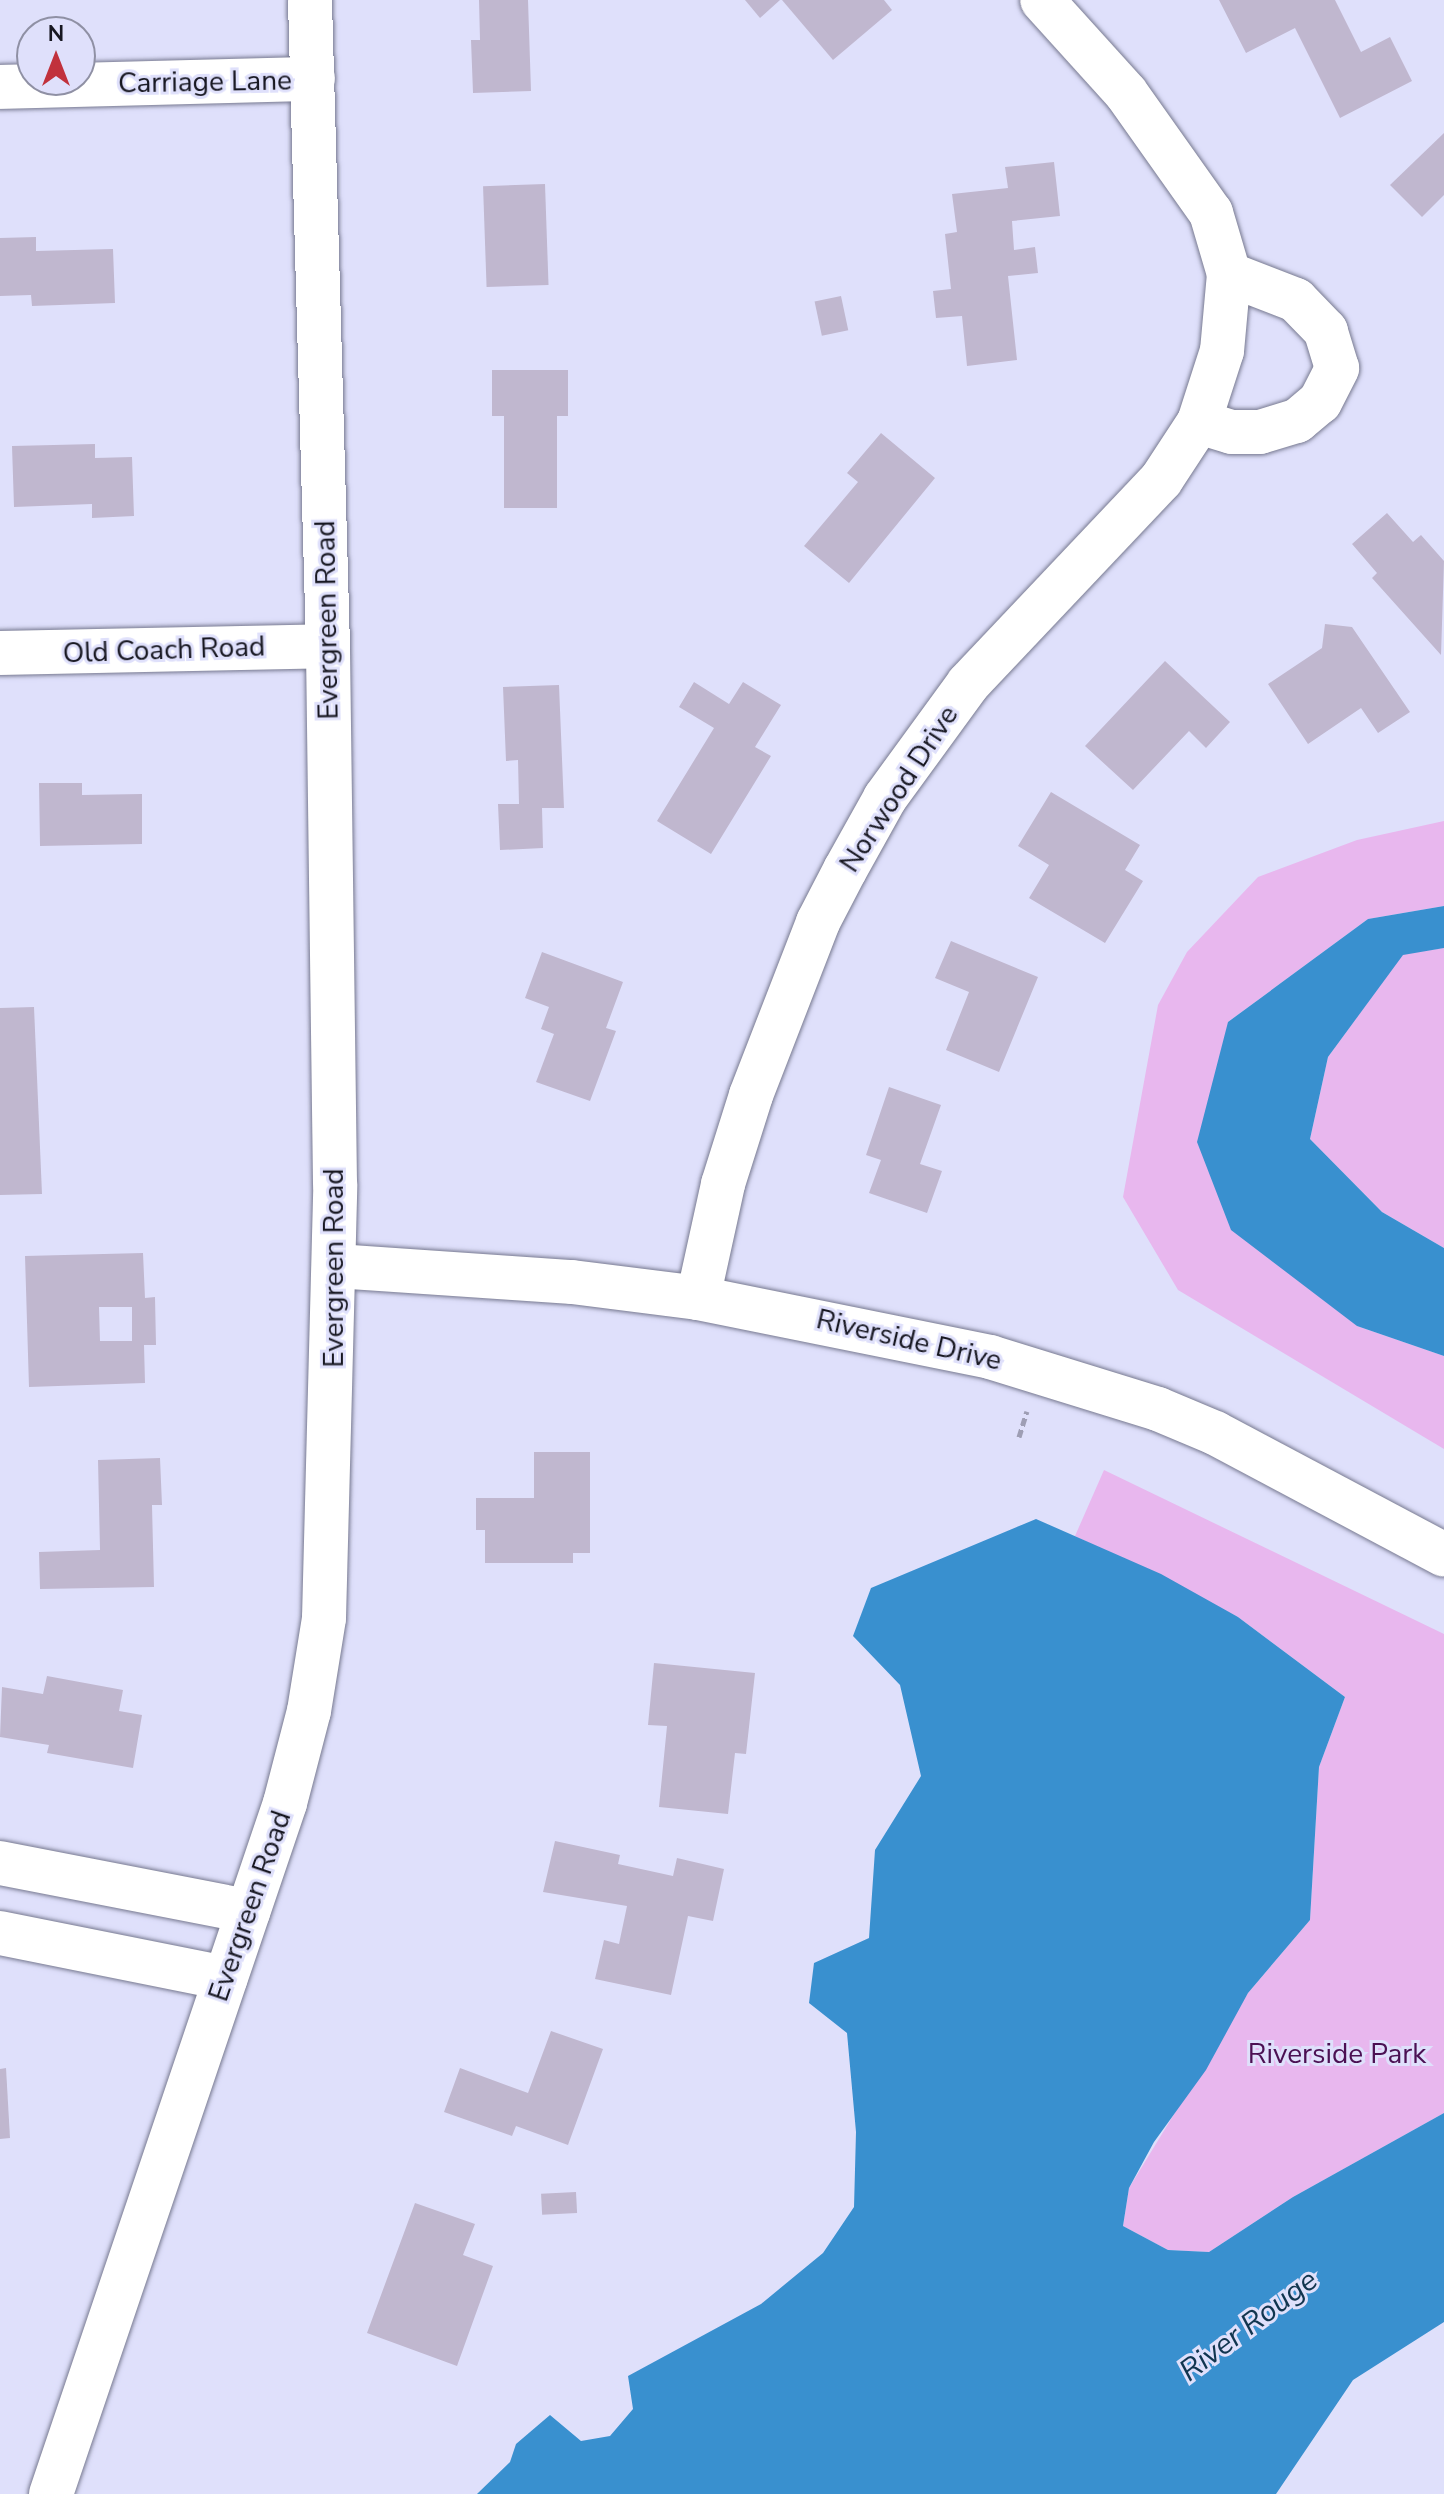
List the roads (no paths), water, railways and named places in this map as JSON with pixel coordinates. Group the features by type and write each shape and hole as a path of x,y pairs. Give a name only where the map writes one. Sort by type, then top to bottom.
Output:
{"street":[{"name":"Evergreen Road","path":"51,2494 298,1757 322,1632 336,1266 328,646 310,0"},
{"path":"1042,0 1126,93 1193,183 1211,213 1229,274 1296,300 1326,331 1337,368 1320,402 1297,421 1260,432 1232,432 1199,422"},
{"name":"Carriage Lane","path":"0,87 313,79"},
{"name":"Norwood Drive","path":"698,1298 723,1184 751,1095 818,922 879,810 968,684 1161,480 1199,422 1222,351 1229,274"},
{"name":"Old Coach Road","path":"0,653 328,646"},
{"name":"Riverside Drive","path":"336,1266 572,1282 698,1298 936,1344 1158,1409 1269,1458 1444,1555"},
{"path":"0,1863 248,1911"},
{"path":"0,1933 226,1978"}],"water":[{"path":"1444,906 1444,948 1403,955 1328,1057 1310,1139 1382,1212 1444,1248 1444,1356 1357,1326 1231,1230 1197,1142 1228,1022 1368,919"},
{"name":"River Rouge","path":"1036,1519 1161,1574 1238,1617 1345,1697 1319,1767 1310,1920 1248,1993 1206,2070 1154,2142 1129,2188 1123,2226 1168,2250 1209,2252 1293,2197 1444,2113 1444,2322 1353,2380 1276,2494 477,2494 510,2462 516,2444 550,2415 581,2441 610,2436 633,2409 628,2376 761,2304 823,2253 854,2207 856,2132 847,2033 809,2003 814,1963 869,1938 875,1850 921,1776 900,1685 853,1636 871,1588"}],"park label":[{"name":"Riverside Park","path":"1337,2054"}]}
